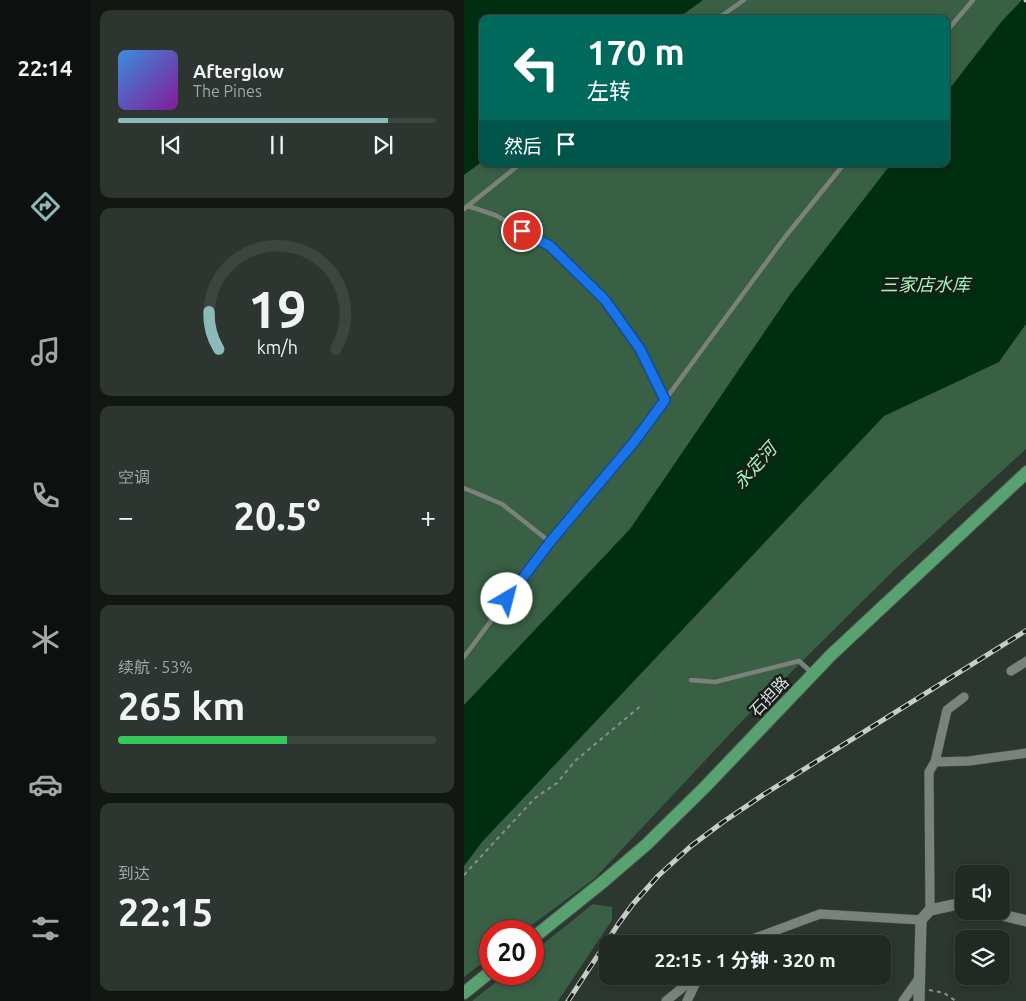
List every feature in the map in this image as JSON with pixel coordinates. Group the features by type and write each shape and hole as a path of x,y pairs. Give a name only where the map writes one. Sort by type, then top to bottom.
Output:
{"main road":[{"name":"石担路","path":"544,929 647,844 838,648 1026,472"},
{"path":"464,993 479,981"}],"street":[{"path":"1011,671 1026,661"},
{"path":"930,910 929,772 935,762 947,710 964,697"},
{"path":"935,762 969,761 1026,753"},
{"path":"919,1001 920,920 930,910 955,905"},
{"path":"763,935 820,914 920,920"},
{"path":"1010,917 1026,921"},
{"path":"904,1001 920,982"},
{"path":"666,1001 686,985"},
{"path":"687,1001 694,985"}],"lane":[{"path":"723,15 744,0"},
{"path":"950,27 973,0"},
{"path":"466,208 516,167"},
{"path":"464,656 550,542 634,442 785,237 842,167"},
{"path":"466,208 495,215 550,246 605,300 640,349 665,400"},
{"path":"464,488 502,504 550,542"},
{"path":"691,680 715,682 798,661 813,674"}],"path":[{"path":"464,875 535,798 557,783 574,761 643,704"},
{"path":"920,982 956,1001"}],"shaded area":[{"path":"464,0 1026,0 1026,449 896,568 743,720 595,878 539,920 479,920 479,965 464,977"},
{"path":"593,904 612,907 612,920 602,935 599,935 599,940 558,1001 472,1001 492,985 544,985 544,943"}],"water":[{"path":"464,0 703,0 682,15 479,15 479,164 464,175"},
{"name":"三家店水库","path":"1022,0 1027,0 1026,324 999,362 884,416 482,842 464,866 464,705 630,529 789,296 889,167 950,167 950,88 1002,21"}],"railway":[{"path":"568,1001 633,904 658,876 691,846 766,793 1027,630"}],"route":[{"path":"507,599 550,542 634,442 665,400 640,349 605,300 550,246 522,231"}],"water label":[{"name":"永定河","path":"755,466"}]}
